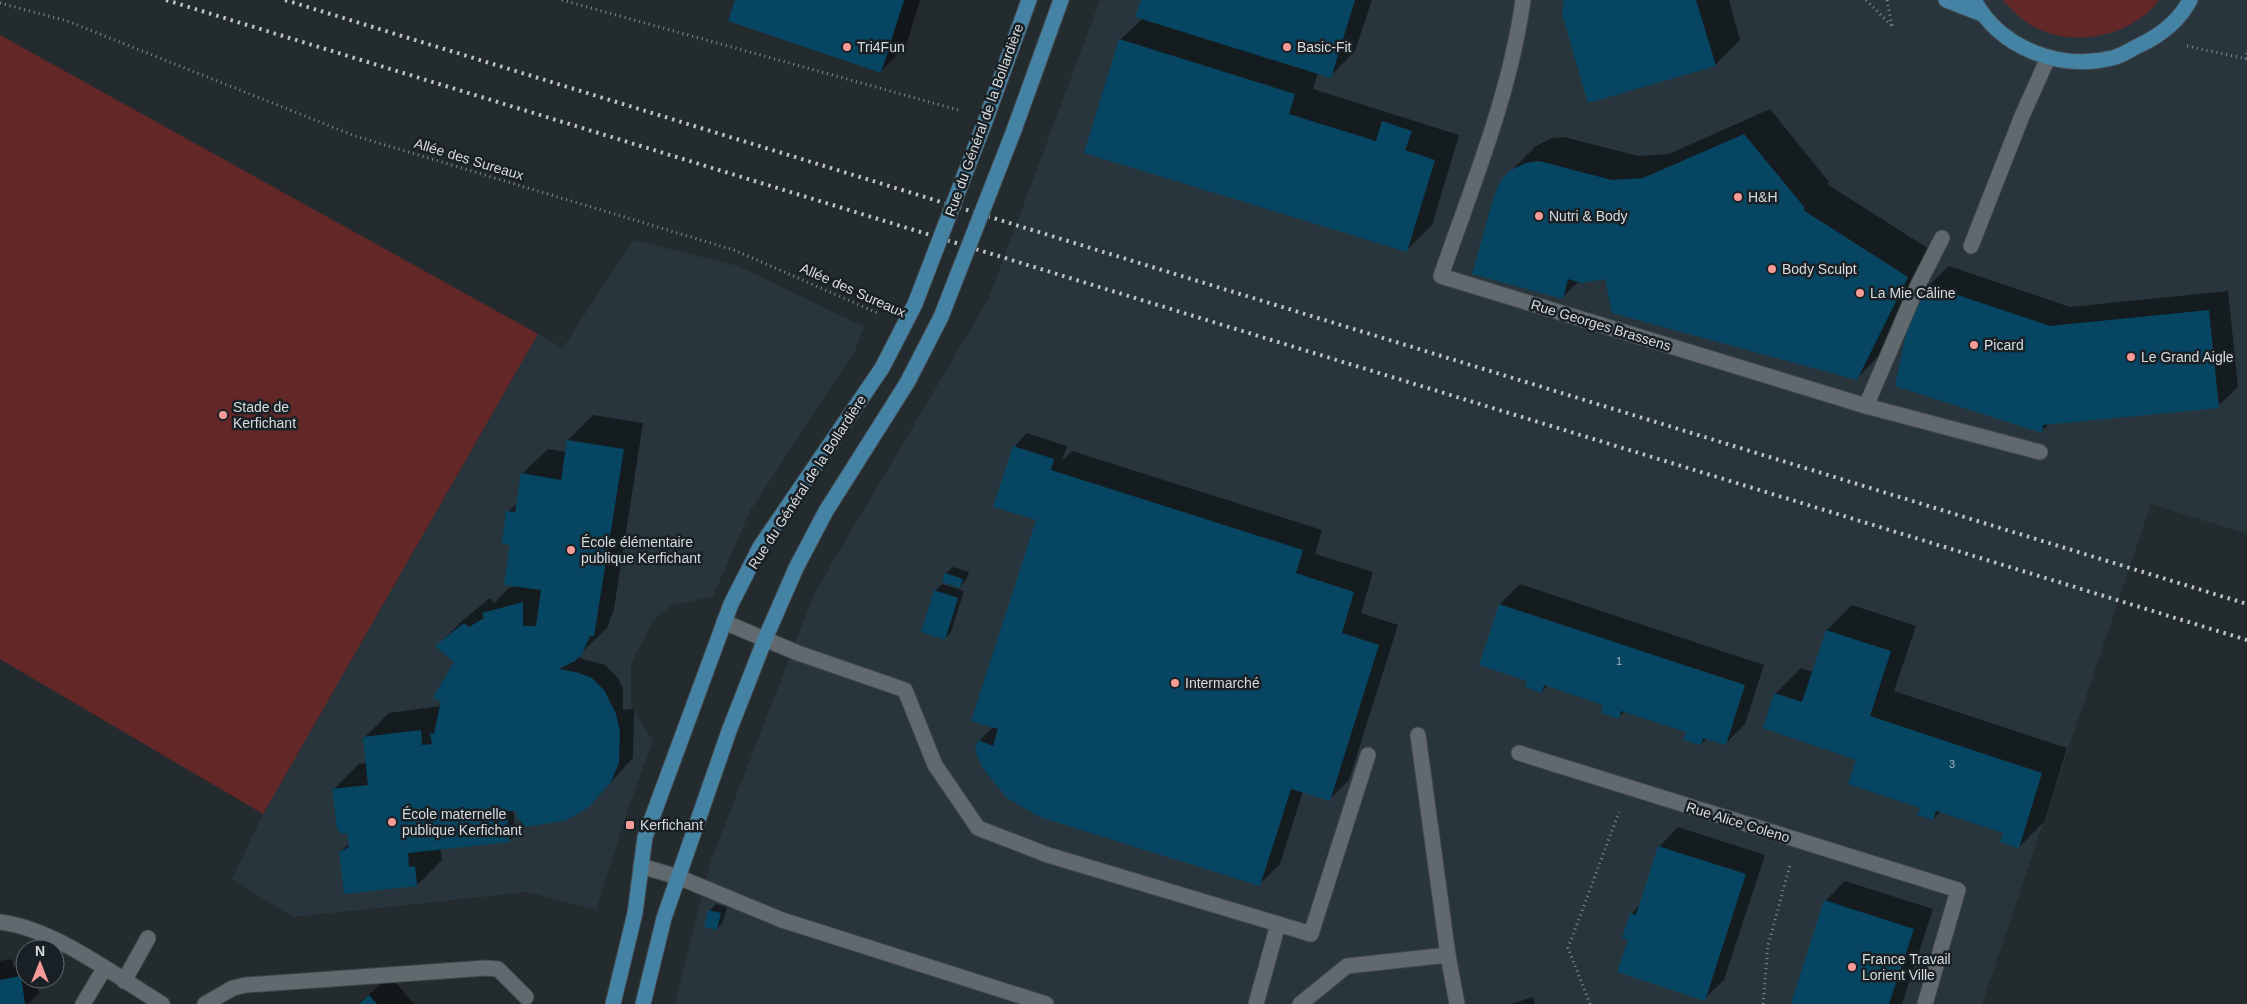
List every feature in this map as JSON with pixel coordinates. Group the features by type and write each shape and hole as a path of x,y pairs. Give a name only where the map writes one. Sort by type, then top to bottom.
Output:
{"main road":[{"name":"Rue du Général de la Bollardière","path":"613,1004 635,913 645,837 724,622 760,547 882,368 915,304 986,120 1029,0"},
{"path":"643,1004 664,918 729,731 765,639 796,568 826,511 907,383 941,317 1014,130 1061,0"},
{"path":"1946,0 1982,14"},
{"path":"1974,0 1982,14 2014,43 2048,58 2086,62 2114,58 2153,39 2182,15 2190,0"}],"street":[{"name":"Rue Georges Brassens","path":"1524,0 1520,25 1494,119 1441,276 1866,406 2040,452"},
{"path":"1971,246 2022,116 2048,58"},
{"path":"1866,406 1918,285 1942,238"},
{"path":"724,622 798,654 905,690 935,764 978,828 1048,855 1311,934 1368,755"},
{"path":"1418,735 1448,955 1457,1004"},
{"name":"Rue Alice Coleno","path":"1519,753 1958,890 1925,1004"},
{"path":"641,866 678,877 782,920 1046,1004"},
{"path":"0,922 18,924 56,939 162,1004"},
{"path":"1256,1004 1278,924"},
{"path":"124,981 148,938"},
{"path":"1300,1004 1347,966 1448,955"},
{"path":"204,1004 233,988 246,986 486,968 498,969 526,997"},
{"path":"83,1004 104,969"}],"path":[{"path":"562,0 920,99 986,120"},
{"path":"1866,0 1893,27 1887,0"},
{"name":"Allée des Sureaux","path":"0,3 67,22 356,136 734,250 904,324"},
{"path":"2153,39 2247,59 2247,52"},
{"path":"1590,1004 1568,948 1628,788"},
{"path":"1762,1004 1768,946 1796,840"}],"shaded area":[{"path":"1100,0 2247,0 2247,534 2151,504 1982,1004 675,1004 711,861 815,592 988,300"},
{"path":"2002,0 2159,0 2147,13 2116,31 2080,38 2061,36 2044,31 2024,21"},
{"name":"Stade de Kerfichant","path":"0,35 538,334 263,814 0,659"},
{"path":"633,240 738,266 864,327 855,351 750,511 713,596 670,606 653,621 631,663 631,706 653,741 629,806 596,910 528,892 293,917 232,879 263,814 538,334 563,348"}],"building":[{"name":"Tri4Fun","path":"735,0 904,0 881,73 728,21"},
{"name":"Basic-Fit","path":"1141,0 1355,0 1331,78 1135,17"},
{"path":"1564,0 1696,0 1716,66 1588,103 1562,14"},
{"path":"1119,39 1295,94 1289,114 1376,141 1382,121 1412,131 1405,150 1435,160 1407,252 1084,153"},
{"path":"1744,134 1805,208 1803,210 1908,277 1857,380 1612,313 1605,279 1582,283 1568,279 1563,299 1472,274 1494,196 1500,182 1509,171 1526,163 1539,161 1612,180 1643,178"},
{"path":"1928,285 2050,326 2209,310 2219,408 2043,425 2042,433 1895,386 1907,329"},
{"path":"567,440 624,449 594,636 590,636 582,654 575,661 559,669 592,678 604,690 616,714 620,732 619,763 611,782 589,807 567,820 526,827 517,817 516,811 506,811 510,842 408,853 409,867 415,866 417,886 344,894 339,852 349,847 347,833 343,834 337,829 332,789 368,785 363,737 421,730 422,745 432,744 430,733 434,734 441,701 433,698 454,662 435,646 464,623 469,627 484,618 482,613 523,602 523,626 536,626 541,590 504,585 510,545 502,544 506,511 515,512 521,473 561,480"},
{"name":"Intermarché","path":"1013,446 1054,459 1051,470 1303,550 1296,573 1354,592 1342,633 1379,645 1330,801 1291,789 1260,886 1040,817 1007,798 982,767 975,750 978,740 993,746 998,729 971,721 1036,520 993,507"},
{"path":"945,573 963,579 960,588 942,582"},
{"path":"934,590 958,598 945,640 921,632"},
{"path":"1499,604 1745,685 1726,745 1703,738 1701,745 1683,740 1686,732 1621,711 1619,719 1601,713 1603,705 1544,685 1542,693 1525,687 1527,681 1479,665"},
{"path":"1826,630 1891,651 1870,716 2042,773 2019,848 2000,842 2003,833 1936,811 1933,820 1917,815 1920,808 1848,784 1856,760 1763,728 1774,693 1802,702"},
{"path":"1658,846 1746,874 1705,1001 1617,972 1628,940 1622,938 1630,913 1636,915"},
{"name":"France Travail Lorient Ville","path":"1824,900 1914,929 1889,1004 1791,1004"},
{"path":"708,910 721,913 717,930 704,927"},
{"path":"15,977 15,989 23,989 25,1004 0,1004 0,980"},
{"path":"369,995 377,1004 359,1004"}],"railway":[{"path":"166,0 2247,640"},
{"path":"285,0 2247,604"}],"place":[{"name":"Tri4Fun","path":"847,47"},
{"name":"Basic-Fit","path":"1287,47"},
{"name":"H&H","path":"1738,197"},
{"name":"Nutri & Body","path":"1539,216"},
{"name":"Body Sculpt","path":"1772,269"},
{"name":"La Mie Câline","path":"1860,293"},
{"name":"Picard","path":"1974,345"},
{"name":"Le Grand Aigle","path":"2131,357"},
{"name":"Stade de Kerfichant","path":"223,415"},
{"name":"École élémentaire publique Kerfichant","path":"571,550"},
{"name":"Intermarché","path":"1175,683"},
{"name":"École maternelle publique Kerfichant","path":"392,822"},
{"name":"Kerfichant","path":"630,825"},
{"name":"France Travail Lorient Ville","path":"1852,967"}]}
